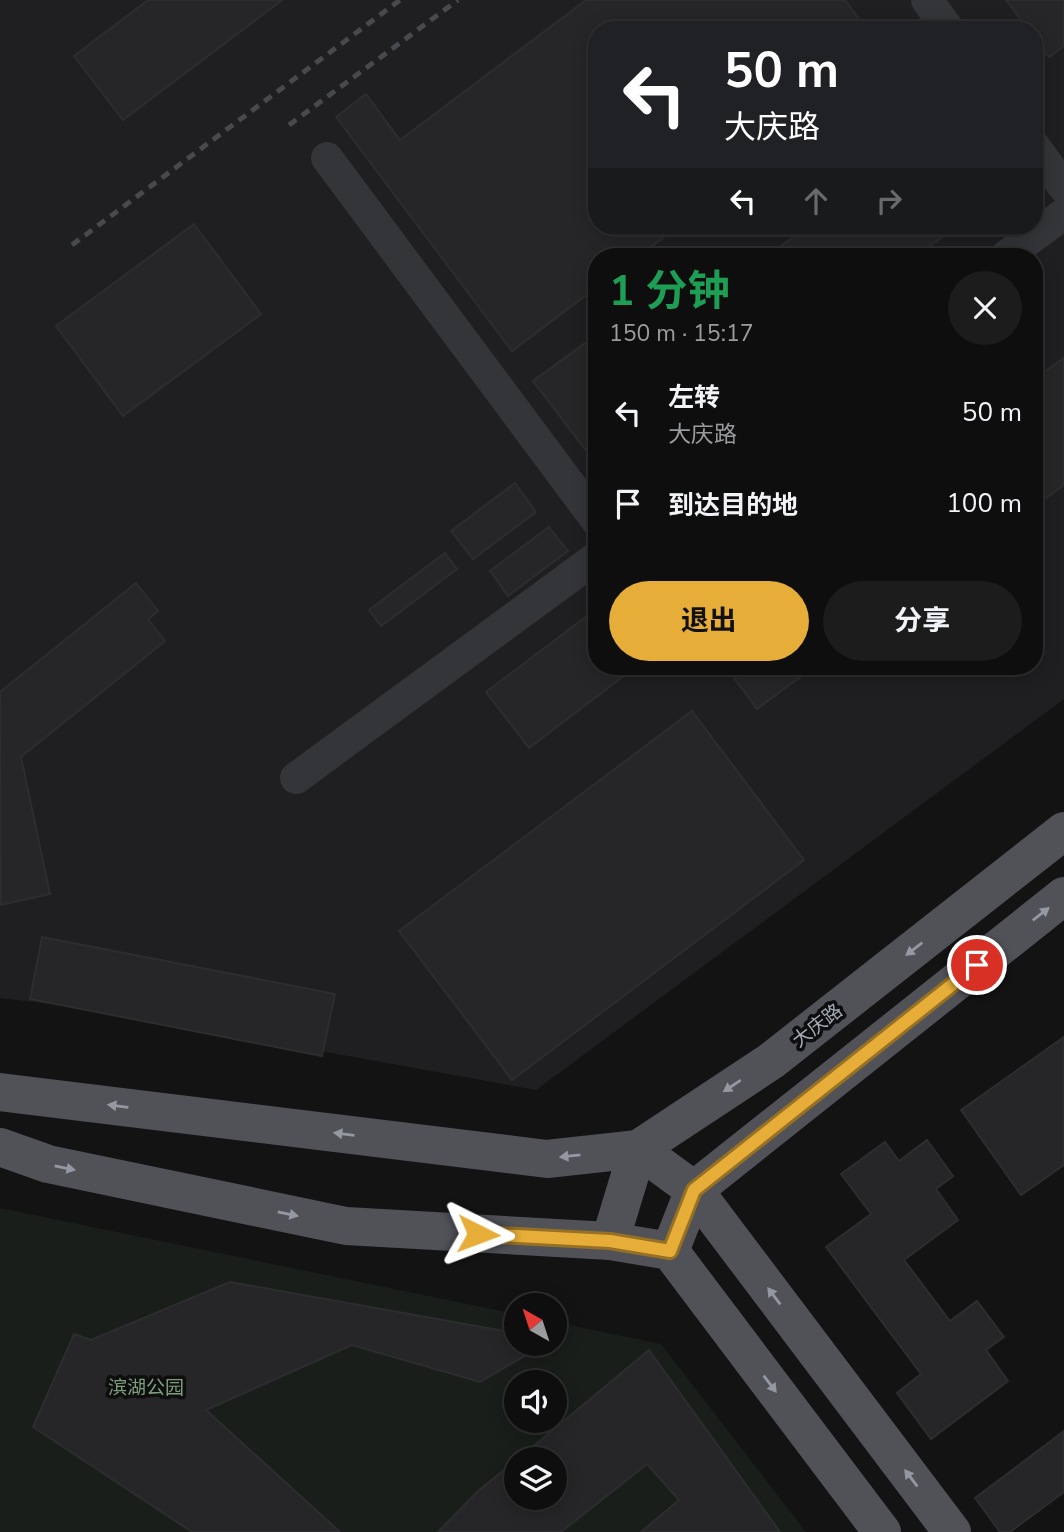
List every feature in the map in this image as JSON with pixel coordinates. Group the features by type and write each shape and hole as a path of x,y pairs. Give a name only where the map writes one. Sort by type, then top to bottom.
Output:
{"main road":[{"name":"大庆路","path":"638,1149 771,1061 1064,831"},
{"path":"670,1251 694,1190 1064,896"},
{"path":"0,1091 547,1159 638,1149 694,1190 952,1532"},
{"path":"0,1147 48,1164 346,1226 610,1241 670,1251 882,1532"},
{"path":"610,1241 638,1149"}],"lane":[{"path":"927,0 942,21"},
{"path":"327,158 588,509"},
{"path":"1043,158 1064,187"},
{"path":"1043,229 1064,214"},
{"path":"1017,248 1035,235"},
{"path":"296,778 588,564"}],"shaded area":[{"path":"0,0 1064,0 1064,699 536,1090 76,1007 0,998"}],"green space":[{"name":"滨湖公园","path":"0,1208 504,1312 504,1356 567,1356 567,1324 661,1344 806,1532 0,1532"}],"building":[{"path":"148,0 282,0 123,120 74,56"},
{"path":"586,0 845,0 860,21 588,21 588,235 667,235 649,248 588,248 588,294 512,351 336,117 366,94 400,140"},
{"path":"1006,0 1064,0 1064,46 1049,57 1043,49 1043,21 1022,21"},
{"path":"194,224 261,314 123,416 56,326"},
{"path":"796,235 945,235 927,248 778,248"},
{"path":"585,343 588,347 588,453 533,381"},
{"path":"1064,358 1064,485 1043,500 1043,373"},
{"path":"515,483 536,512 473,559 451,531"},
{"path":"549,527 568,551 508,596 490,571"},
{"path":"445,553 457,569 381,626 369,610"},
{"path":"136,583 158,611 148,619 165,641 21,757 50,894 1,905 0,692"},
{"path":"588,615 588,675 625,675 529,748 486,692"},
{"path":"732,675 803,675 757,709"},
{"path":"692,711 804,860 512,1080 399,931"},
{"path":"42,937 335,994 322,1056 30,999"},
{"path":"1064,1037 1064,1165 1021,1195 961,1110"},
{"path":"927,1140 953,1176 936,1189 958,1220 904,1260 950,1321 977,1301 1004,1337 986,1350 1008,1381 931,1439 897,1393 921,1374 826,1247 871,1214 841,1174 885,1142 899,1161"},
{"path":"230,1282 504,1331 504,1356 524,1356 480,1382 352,1345 206,1410 340,1532 192,1532 33,1427 74,1334 91,1340"},
{"path":"649,1350 780,1532 641,1532 679,1500 647,1464 561,1532 438,1532 477,1492 504,1470 504,1510 567,1510 567,1447 533,1447 549,1433 567,1433 567,1418"},
{"path":"1064,1431 1064,1492 1010,1532 1000,1532 975,1498"}],"railway":[{"path":"72,245 400,0"},
{"path":"289,125 458,0"}],"route":[{"path":"478,1234 610,1241 670,1251 694,1190 977,965"}]}
